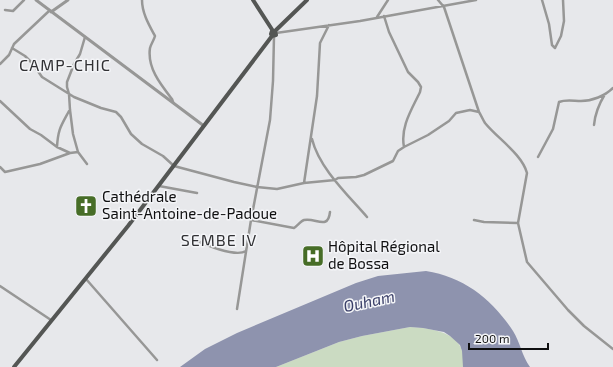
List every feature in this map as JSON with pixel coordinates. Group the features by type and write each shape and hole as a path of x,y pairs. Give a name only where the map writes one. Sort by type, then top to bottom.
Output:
{"main road":[{"path":"253,0 274,33"},
{"path":"14,367 159,186 274,33 307,0"}],"street":[{"path":"6,10 13,11 24,0"},
{"path":"36,0 204,126"},
{"path":"0,64 6,59 18,40 50,12 68,0"},
{"path":"142,0 144,14 155,36 150,48 151,62 154,72 157,80 172,99 173,103"},
{"path":"377,17 388,0"},
{"path":"438,0 444,7 479,112 485,122 518,157 526,170 527,173 518,223 527,262 568,310 584,326 613,349"},
{"path":"237,309 251,220 270,120 273,81 274,33 360,21 476,0"},
{"path":"542,0 549,24 552,45 555,48 562,36 564,21 563,0"},
{"path":"384,16 389,32 408,72 421,87 404,127 402,139 404,147"},
{"path":"304,183 317,96 320,43 329,25"},
{"path":"85,37 80,54 74,64 67,82 67,87 78,152 87,164"},
{"path":"12,48 25,56 42,76 69,94 101,108 116,112 121,117 131,134 142,144 163,156 174,166 257,187 277,189 304,183 356,177 393,161 398,151 428,135 449,121 456,113 470,110 479,112"},
{"path":"538,157 553,129 559,102 563,100 582,101 593,99 605,94 613,88"},
{"path":"594,125 599,104 605,94"},
{"path":"0,102 30,129 41,134 57,147 70,153"},
{"path":"57,147 60,126 70,110"},
{"path":"312,136 316,150 326,168 367,217"},
{"path":"0,167 5,172 40,164 70,153 78,152"},
{"path":"159,186 196,194"},
{"path":"251,220 294,228 303,220 311,220 322,223 326,222 329,218 330,212"},
{"path":"474,220 484,222 518,223"},
{"path":"193,239 223,251 243,253 246,251"},
{"path":"86,279 157,360"},
{"path":"0,286 52,321"}],"green space":[{"path":"410,327 433,330 448,335 454,339 459,344 463,353 463,367 276,367 339,342"}],"water":[{"name":"Ouham","path":"426,271 453,278 465,284 476,291 496,309 513,331 530,367 463,367 460,345 450,336 444,332 410,327 339,342 276,367 180,367 205,349 237,333 356,283 378,276"}],"place":[{"name":"Cathédrale Saint-Antoine-de-Padoue","path":"86,206"},
{"name":"Hôpital Régional de Bossa","path":"313,256"}],"district":[{"name":"CAMP-CHIC","path":"65,65"},
{"name":"SEMBE IV","path":"219,240"}]}
